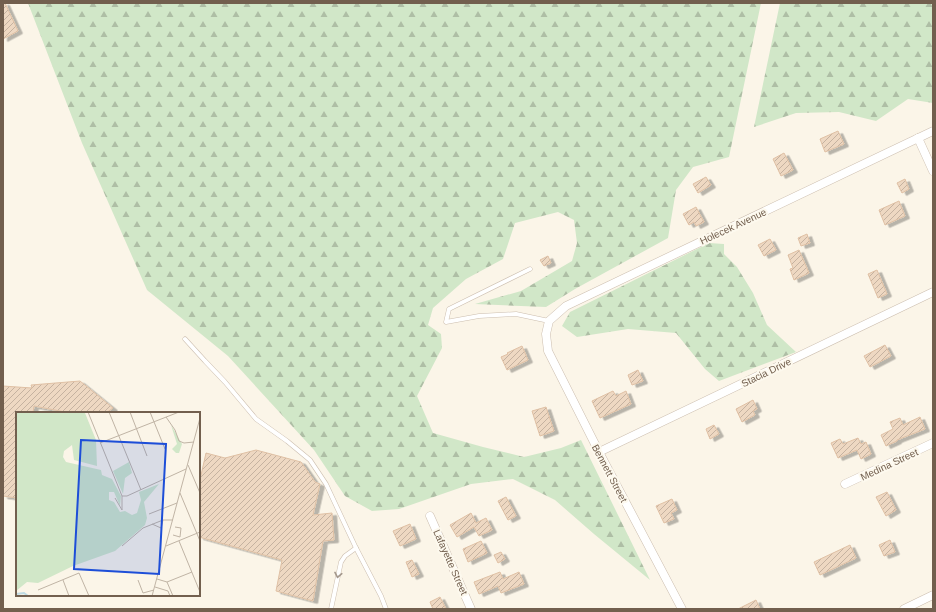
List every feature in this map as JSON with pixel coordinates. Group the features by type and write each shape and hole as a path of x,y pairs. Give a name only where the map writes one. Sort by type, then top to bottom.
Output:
{"street":[{"name":"Holecek Avenue","path":"549,321 566,306 933,131"},
{"path":"918,138 933,171"},
{"name":"Stacia Drive","path":"599,452 933,292"},
{"name":"Bennett Street","path":"549,321 546,334 548,351 599,452 682,609"},
{"name":"Medina Street","path":"845,484 933,443"},
{"name":"Lafayette Street","path":"430,516 471,609"},
{"path":"904,609 933,595"}],"lane":[{"path":"530,269 449,309 446,322 479,316 516,314 549,321"},
{"path":"186,339 256,419 287,441 310,460 326,484 386,609"},
{"path":"331,609 341,562 345,556 356,548"}],"green space":[{"path":"28,3 761,3 729,157 693,167 676,190 668,238 575,289 546,307 475,304 521,291 572,261 577,243 574,220 558,212 515,223 503,259 466,279 433,308 428,325 441,334 442,348 417,396 433,433 524,457 561,448 581,440 650,580 555,500 513,479 471,484 399,509 372,511 345,496 314,450 228,356 147,290 82,143"},
{"path":"780,3 933,3 933,103 908,99 876,121 839,112 796,113 754,127"},
{"path":"709,243 724,244 724,254 737,267 753,293 767,325 796,352 719,381 705,369 676,333 628,329 577,337 562,326 570,312"}],"building":[{"path":"3,3 5,3 18,31 3,39"},
{"path":"838,131 844,144 825,152 820,139"},
{"path":"784,153 793,170 781,176 773,159"},
{"path":"706,177 711,185 698,193 693,184"},
{"path":"905,179 909,189 902,193 897,183"},
{"path":"899,201 905,216 885,225 879,210"},
{"path":"696,207 704,222 696,226 694,222 689,225 683,214"},
{"path":"807,234 810,243 801,246 798,238"},
{"path":"770,239 776,250 764,256 758,245"},
{"path":"799,250 809,273 794,280 790,269 793,268 788,255"},
{"path":"548,256 551,263 544,266 540,260"},
{"path":"877,270 887,294 878,298 868,274"},
{"path":"885,345 891,356 870,367 864,356"},
{"path":"522,346 528,360 507,370 501,357"},
{"path":"638,370 643,381 632,385 628,375"},
{"path":"80,381 113,408 107,412 65,412 34,406 33,412 16,412 16,498 3,496 3,386 32,388 31,385"},
{"path":"613,391 616,396 626,391 631,404 600,418 592,401"},
{"path":"753,400 757,409 753,411 755,415 742,422 736,409"},
{"path":"546,407 554,431 540,436 532,411"},
{"path":"920,417 925,429 886,446 881,435 893,429 890,422 900,418 903,425"},
{"path":"714,425 719,434 710,439 706,429"},
{"path":"858,438 861,444 866,442 871,454 861,459 857,450 838,458 831,443 840,439 843,444"},
{"path":"256,450 301,462 315,482 320,484 313,515 332,513 334,540 323,541 313,601 276,591 282,560 200,537 200,480 206,453 225,458"},
{"path":"887,492 896,510 886,516 876,497"},
{"path":"506,497 516,516 508,520 498,501"},
{"path":"672,499 677,510 671,513 674,519 664,523 656,506"},
{"path":"471,513 476,523 486,518 492,530 479,536 474,527 457,537 450,525"},
{"path":"410,524 416,539 400,546 393,531"},
{"path":"890,540 895,552 884,556 879,545"},
{"path":"481,541 487,553 468,562 463,549"},
{"path":"850,545 856,558 820,575 814,562"},
{"path":"501,552 505,559 498,563 494,555"},
{"path":"412,560 419,574 412,577 406,562"},
{"path":"500,572 503,579 519,572 524,584 501,593 498,586 479,594 474,582"},
{"path":"440,597 446,609 433,609 430,602"},
{"path":"756,600 760,609 738,609"}]}
